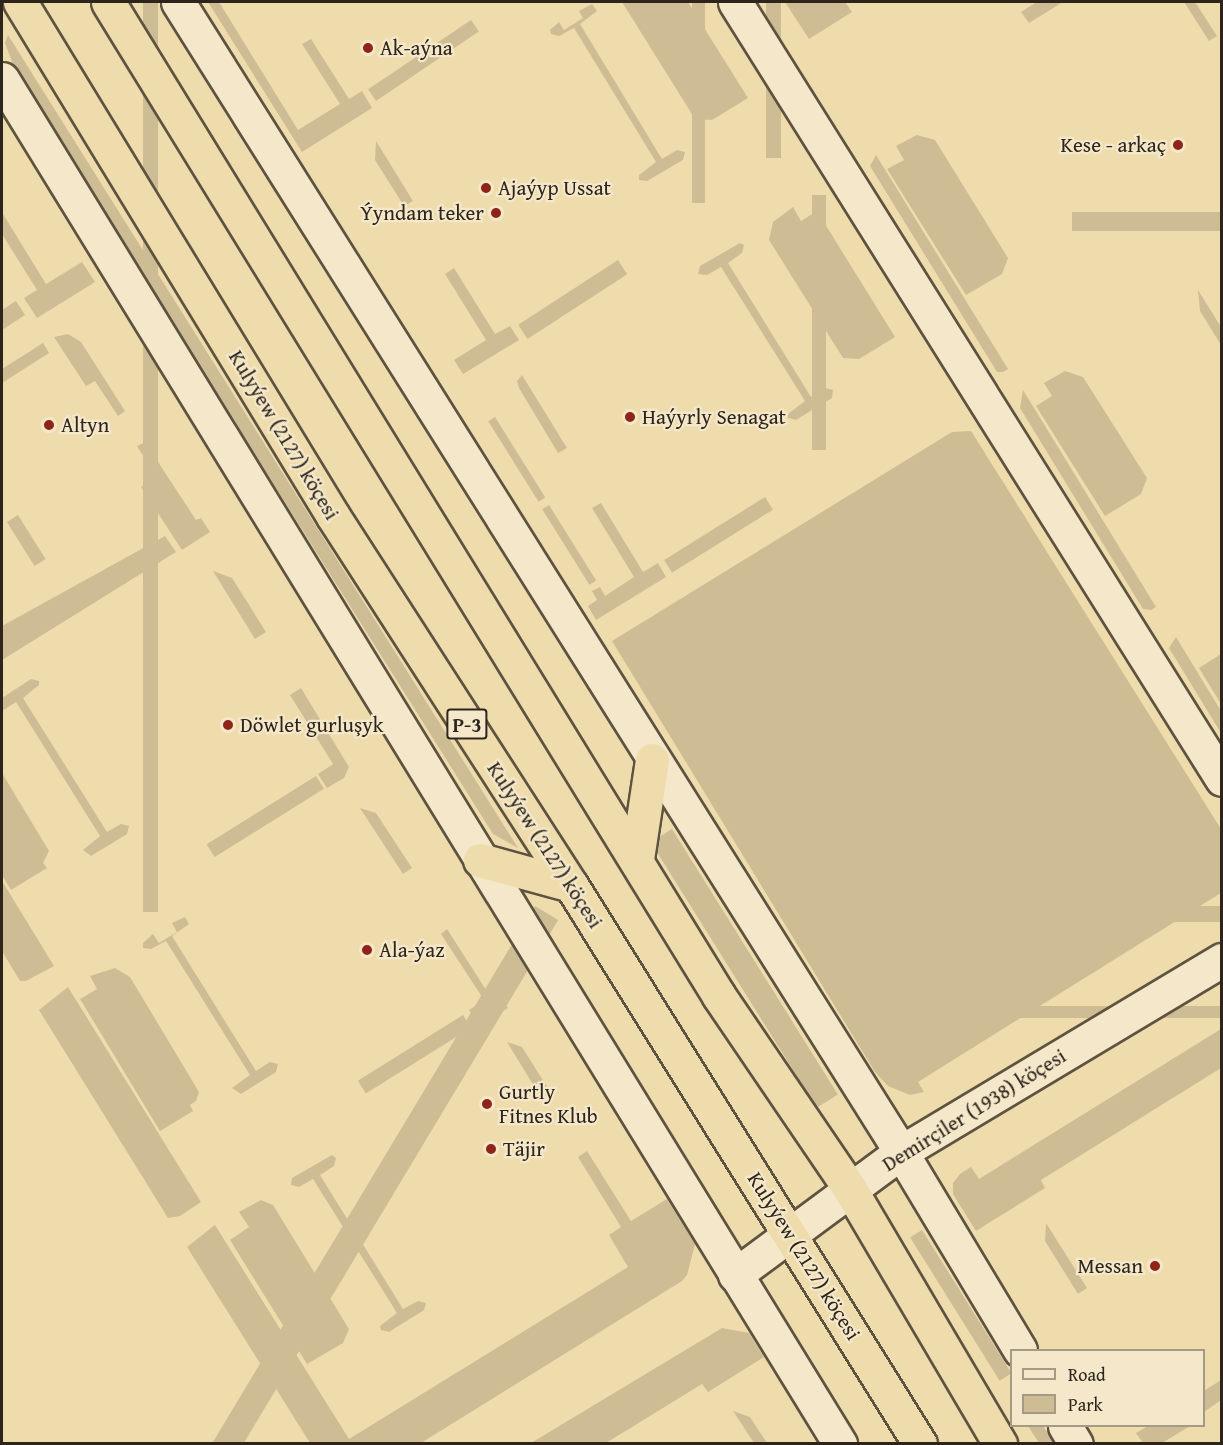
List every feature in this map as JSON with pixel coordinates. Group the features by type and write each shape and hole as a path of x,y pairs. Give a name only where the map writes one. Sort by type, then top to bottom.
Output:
{"highway":[{"name":"Kulyýew (2127) köçesi","path":"20,2 333,516 571,885 920,1443"},
{"path":"108,2 523,683 637,859 719,996 850,1189 1000,1443"},
{"path":"637,859 652,760"},
{"path":"480,861 571,885"}],"street":[{"path":"178,2 652,760 901,1152 1019,1349"},
{"path":"735,2 1221,779"},
{"path":"2,79 480,861 840,1443"},
{"name":"Demirçiler (1938) köçesi","path":"735,1275 901,1152 1221,960"},
{"path":"1066,1427 1076,1443"}],"green space":[{"path":"143,2 158,2 158,912 143,912"},
{"path":"208,2 219,2 298,130 340,104 302,44 311,39 349,99 362,91 372,108 302,152"},
{"path":"622,2 688,2 748,98 712,120 695,119"},
{"path":"692,2 705,2 705,203 692,203"},
{"path":"766,2 781,2 781,158 766,158"},
{"path":"785,2 845,2 852,12 809,39"},
{"path":"1037,2 1063,2 1029,23 1021,12"},
{"path":"1184,2 1195,2 1217,36 1209,41"},
{"path":"592,4 597,11 580,24 662,159 677,150 685,152 683,160 647,181 639,180 639,175 656,162 574,28 559,36 551,34 550,30 559,22 564,30 583,18 579,11"},
{"path":"471,20 479,32 376,101 368,89"},
{"path":"8,35 518,848 493,834 17,75 5,43"},
{"path":"917,135 935,140 1008,258 1002,274 966,295 887,169 904,160 896,146"},
{"path":"376,141 413,201 404,206 375,160"},
{"path":"876,155 1008,369 997,372 870,166"},
{"path":"812,195 826,195 826,450 812,450"},
{"path":"793,207 801,221 817,211 895,337 859,359 843,358 769,240 773,222"},
{"path":"1072,212 1221,212 1221,231 1072,231"},
{"path":"3,214 46,284 82,262 95,282 37,318 24,298 37,290 2,234"},
{"path":"740,243 744,245 742,253 728,263 811,397 826,388 833,390 832,398 796,420 788,418 788,414 805,401 721,267 707,275 698,274 700,266"},
{"path":"618,260 627,274 527,339 518,325"},
{"path":"454,268 495,334 510,326 519,340 463,374 454,360 486,340 445,274"},
{"path":"1198,290 1221,327 1221,345 1200,311"},
{"path":"16,301 25,315 2,330 2,310"},
{"path":"68,334 81,342 125,411 118,416 95,381 86,386 54,337"},
{"path":"43,343 49,353 2,383 2,369"},
{"path":"1065,371 1083,377 1147,478 1141,494 1105,516 1036,406 1052,396 1044,383"},
{"path":"522,375 567,448 558,453 519,388 517,381"},
{"path":"1023,390 1156,607 1151,610 1143,609 1020,408"},
{"path":"495,417 545,498 539,502 488,421"},
{"path":"971,431 1221,829 1221,893 918,1082 924,1092 910,1095 888,1086 875,1072 612,641 952,432"},
{"path":"145,442 196,520 201,518 210,532 182,550 141,487 156,477 137,446"},
{"path":"765,497 773,510 672,573 664,560"},
{"path":"601,503 643,572 658,563 666,577 596,620 588,606 597,600 592,591 600,587 605,596 634,577 592,508"},
{"path":"549,505 596,580 589,585 542,509"},
{"path":"18,515 46,559 35,566 7,522"},
{"path":"165,536 176,552 2,660 2,626"},
{"path":"213,571 232,578 266,632 255,639"},
{"path":"1176,637 1221,711 1221,733 1169,648"},
{"path":"1221,654 1221,704 1199,668"},
{"path":"31,679 39,681 39,685 23,698 107,832 121,824 129,826 127,834 91,856 83,850 100,836 16,702 2,711 2,698"},
{"path":"301,688 349,767 344,778 327,788 318,774 333,764 290,695"},
{"path":"2,773 49,851 43,863 47,868 11,890 2,875"},
{"path":"316,776 324,789 215,857 207,844"},
{"path":"360,808 376,813 412,868 403,874"},
{"path":"672,829 838,1094 817,1108 651,842"},
{"path":"2,881 54,966 26,981 20,981 2,951"},
{"path":"535,906 558,920 243,1444 212,1444"},
{"path":"887,906 1221,906 1221,922 887,922"},
{"path":"185,917 189,924 172,936 256,1071 270,1062 278,1064 276,1072 241,1094 232,1088 250,1075 166,941 151,949 143,948 143,943 153,934 159,943 177,932 172,923"},
{"path":"447,929 490,996 497,992 508,1008 479,1026 469,1010 484,1000 441,934"},
{"path":"115,968 130,977 199,1092 196,1101 190,1105 193,1111 160,1131 80,999 97,989 90,976"},
{"path":"68,987 201,1202 180,1216 168,1218 39,1010"},
{"path":"940,1006 1221,1006 1221,1018 940,1018"},
{"path":"463,1015 471,1028 366,1093 358,1081"},
{"path":"1221,1029 1221,1068 1041,1180 1045,1188 976,1231 953,1194 953,1183 960,1174 971,1167 979,1179"},
{"path":"507,1042 522,1047 551,1093 542,1099"},
{"path":"587,1151 631,1221 667,1199 695,1244 687,1275 682,1281 421,1443 310,1443 187,1247 215,1225 349,1439 628,1267 609,1235 621,1227 578,1157"},
{"path":"332,1155 336,1158 334,1166 320,1175 403,1309 418,1301 426,1303 424,1310 389,1332 381,1330 380,1326 397,1313 313,1179 299,1187 291,1185 292,1178"},
{"path":"261,1200 273,1205 349,1329 343,1343 307,1364 230,1240 249,1227 239,1212"},
{"path":"1046,1223 1087,1288 1078,1294 1045,1241"},
{"path":"922,1230 1010,1371 1010,1374 1000,1381 910,1237"},
{"path":"722,1328 749,1333 764,1357 708,1392 702,1384 606,1443 531,1443"},
{"path":"1221,1380 1221,1400 1205,1411 1205,1390"},
{"path":"733,1411 750,1417 767,1443 754,1443"},
{"path":"1029,1427 1044,1427 1055,1443 1039,1443"},
{"path":"1146,1427 1188,1427 1162,1443 1143,1443 1136,1433"}],"place":[{"name":"Ak-aýna","path":"368,48"},
{"name":"Kese - arkaç","path":"1178,145"},
{"name":"Ajaýyp Ussat","path":"486,188"},
{"name":"Ýyndam teker","path":"496,213"},
{"name":"Haýyrly Senagat","path":"630,417"},
{"name":"Altyn","path":"49,425"},
{"name":"Döwlet gurluşyk","path":"228,725"},
{"name":"Ala-ýaz","path":"367,950"},
{"name":"Gurtly Fitnes Klub","path":"487,1104"},
{"name":"Täjir","path":"491,1149"},
{"name":"Messan","path":"1155,1266"}]}
